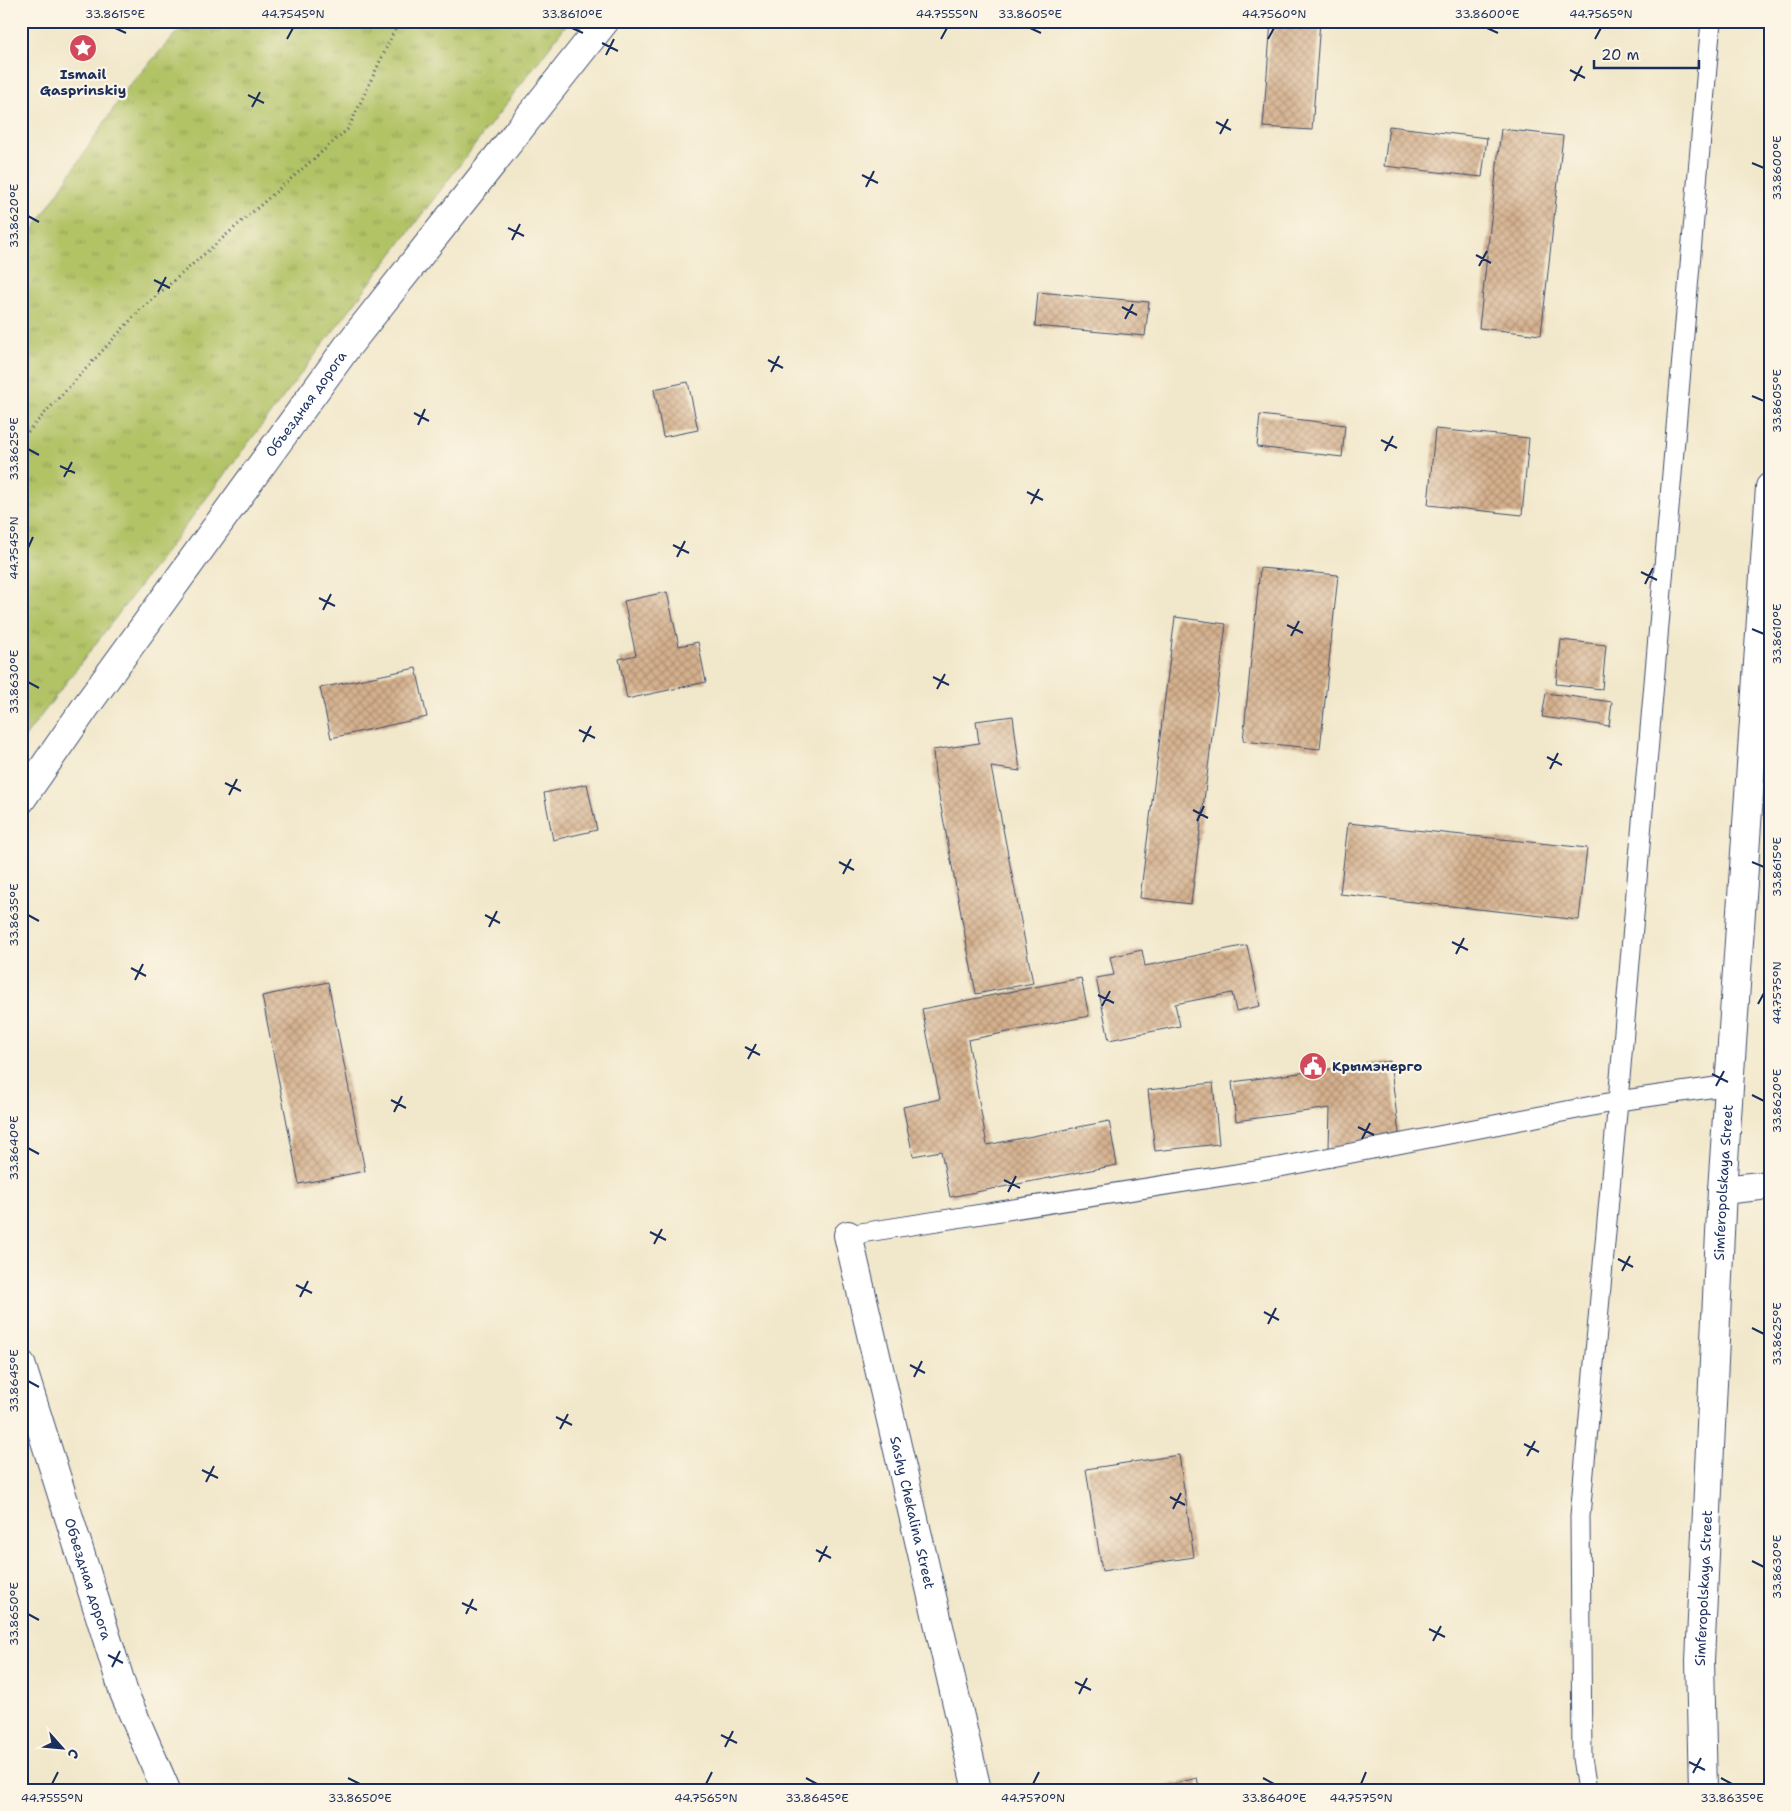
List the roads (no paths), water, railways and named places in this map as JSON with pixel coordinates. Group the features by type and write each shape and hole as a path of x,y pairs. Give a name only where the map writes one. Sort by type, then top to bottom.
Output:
{"main road":[{"name":"Объездная дорога","path":"21,800 93,697 347,347 606,21"},
{"name":"Simferopolskaya Street","path":"1703,1790 1700,1661 1722,1190 1770,487"},
{"path":"1722,1190 1770,1185"},
{"name":"Sashy Chekalina Street","path":"848,1235 977,1790"},
{"name":"Объездная дорога","path":"21,1364 124,1693 166,1790"}],"lane":[{"path":"1587,1790 1582,1758 1580,1516 1712,21"},
{"path":"848,1235 1280,1167 1618,1101 1730,1085"}],"place":[{"name":"Ismail Gasprinskiy","path":"83,48"},
{"name":"Крымэнерго","path":"1313,1066"}]}
